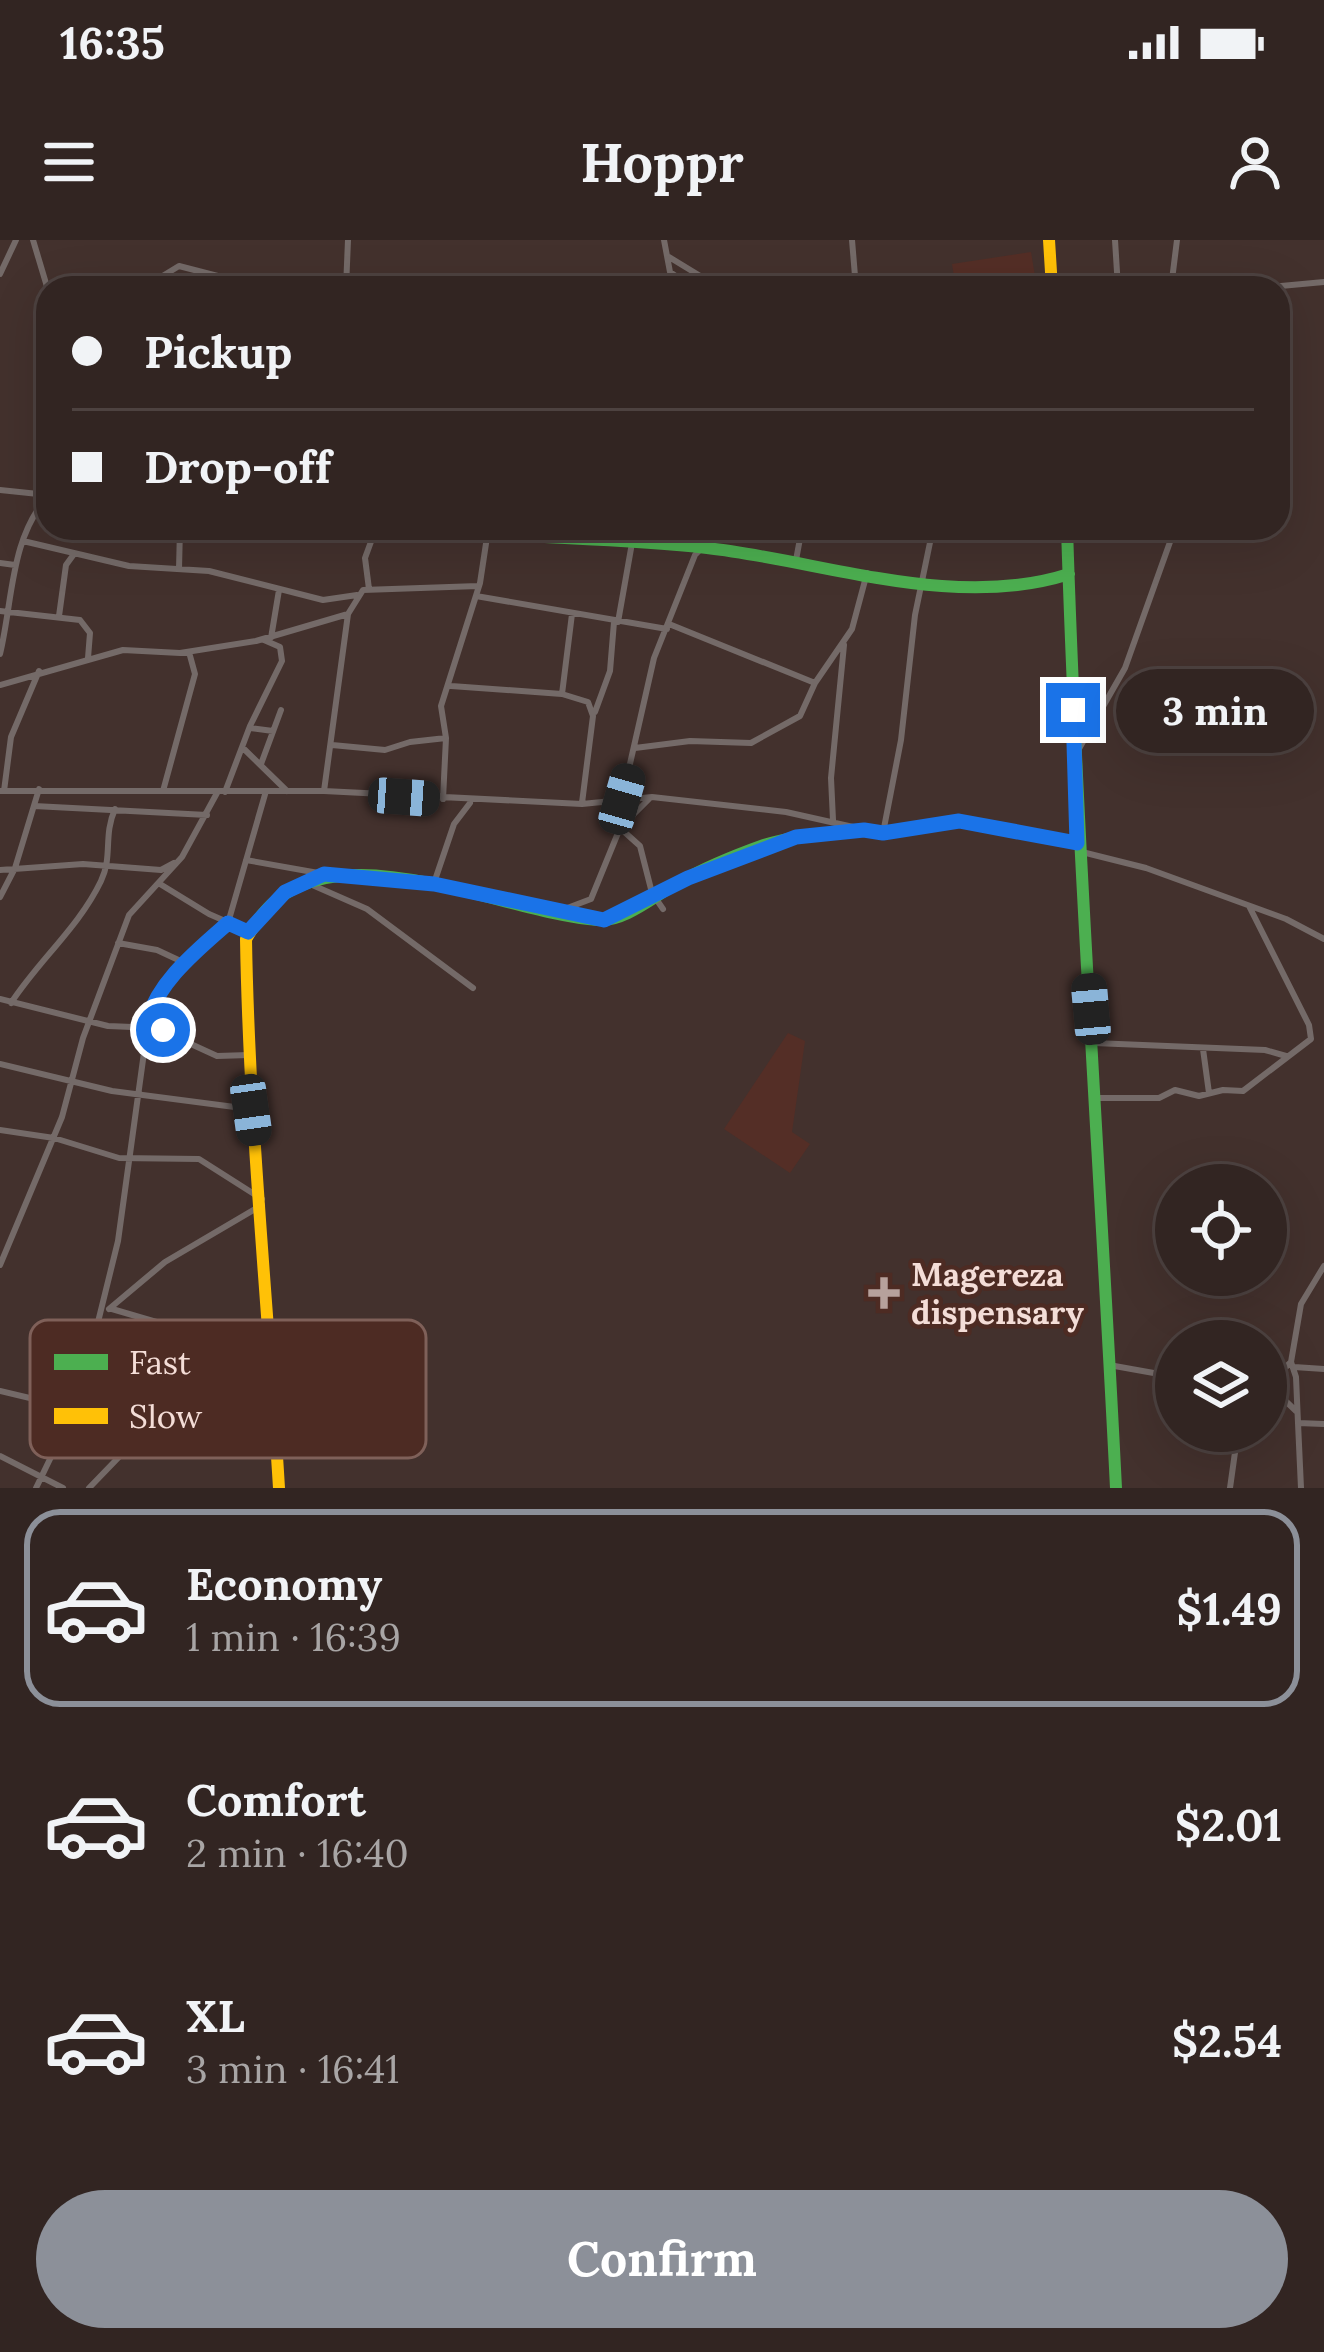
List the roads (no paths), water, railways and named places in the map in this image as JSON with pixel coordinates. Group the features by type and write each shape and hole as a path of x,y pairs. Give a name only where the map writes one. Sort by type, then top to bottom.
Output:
{"street":[{"path":"0,274 16,240"},
{"path":"33,240 44,276"},
{"path":"346,276 348,240"},
{"path":"664,240 670,272 676,276"},
{"path":"852,240 855,276"},
{"path":"1048,240 1051,276"},
{"path":"1115,240 1117,276"},
{"path":"1172,276 1177,240"},
{"path":"669,256 699,276"},
{"path":"163,276 179,266 218,276"},
{"path":"1290,285 1324,282"},
{"path":"0,490 36,494"},
{"path":"0,654 15,565 36,510"},
{"path":"179,569 180,540"},
{"path":"369,590 364,558 371,540"},
{"path":"443,800 446,739 440,716 488,540"},
{"path":"602,540 796,560 922,584 1039,583 1069,574"},
{"path":"654,540 654,544"},
{"path":"622,799 654,658 701,547 708,540"},
{"path":"796,560 800,540"},
{"path":"883,833 931,540"},
{"path":"1068,540 1077,847 1094,1043 1116,1488"},
{"path":"1075,756 1125,668 1171,540"},
{"path":"22,541 140,568 179,569 328,601 351,599 369,590 477,591 572,614 668,627 815,683"},
{"path":"582,804 593,716 610,671 632,543"},
{"path":"59,616 66,565 74,554"},
{"path":"0,563 15,565"},
{"path":"634,748 690,741 759,741 806,710 815,683 859,614 867,573"},
{"path":"267,639 279,590"},
{"path":"324,791 348,614 359,593"},
{"path":"5,612 84,622 90,633 88,658"},
{"path":"0,685 88,658 139,649 189,652 267,639 348,614"},
{"path":"562,694 572,614"},
{"path":"0,1265 33,1177 54,1138 118,943 134,908 182,857 221,792 282,661 280,647 267,639"},
{"path":"833,820 830,778 844,644"},
{"path":"163,791 193,683 189,652"},
{"path":"39,671 11,737 2,790 324,791 582,804 652,797 833,820 883,833 959,821 1146,868 1301,925 1324,939"},
{"path":"451,686 562,694 589,702 593,716"},
{"path":"261,764 281,710"},
{"path":"250,728 273,731"},
{"path":"332,745 385,750 446,739"},
{"path":"243,748 287,791"},
{"path":"0,897 15,868 39,789"},
{"path":"101,1320 133,1157 146,1026 156,993 228,923 266,790"},
{"path":"561,911 593,896 620,828 652,797"},
{"path":"434,884 460,811 472,801"},
{"path":"34,806 207,815"},
{"path":"11,1003 80,916 108,865 104,844 116,808"},
{"path":"620,828 644,852 653,895 663,909"},
{"path":"246,860 324,874 434,884 611,919 653,895 773,843 864,830"},
{"path":"0,870 108,865 161,870 182,857"},
{"path":"268,1320 251,1110 248,932 268,907 324,874"},
{"path":"160,884 248,932"},
{"path":"301,884 367,910 473,988"},
{"path":"1096,1098 1159,1098 1175,1090 1209,1095 1243,1091 1307,1043 1312,1033 1249,906"},
{"path":"118,943 157,950 187,964"},
{"path":"0,999 91,1022 146,1026 217,1056 250,1055"},
{"path":"1094,1043 1265,1050 1286,1056"},
{"path":"1202,1049 1209,1095"},
{"path":"0,1064 136,1094 251,1110"},
{"path":"0,1130 54,1138 108,1156 199,1159 262,1202"},
{"path":"105,1307 165,1262 262,1202"},
{"path":"1301,1488 1292,1365 1301,1304 1324,1266"},
{"path":"105,1307 153,1320"},
{"path":"1108,1365 1155,1373"},
{"path":"1287,1369 1292,1365 1324,1369"},
{"path":"0,1391 30,1398"},
{"path":"1287,1404 1297,1413"},
{"path":"1298,1423 1324,1424"},
{"path":"1231,1488 1235,1452"},
{"path":"0,1456 63,1488"},
{"path":"36,1488 53,1458"},
{"path":"89,1488 117,1458"},
{"path":"277,1458 279,1488"}],"place":[{"name":"Magereza dispensary","path":"884,1293"}]}
